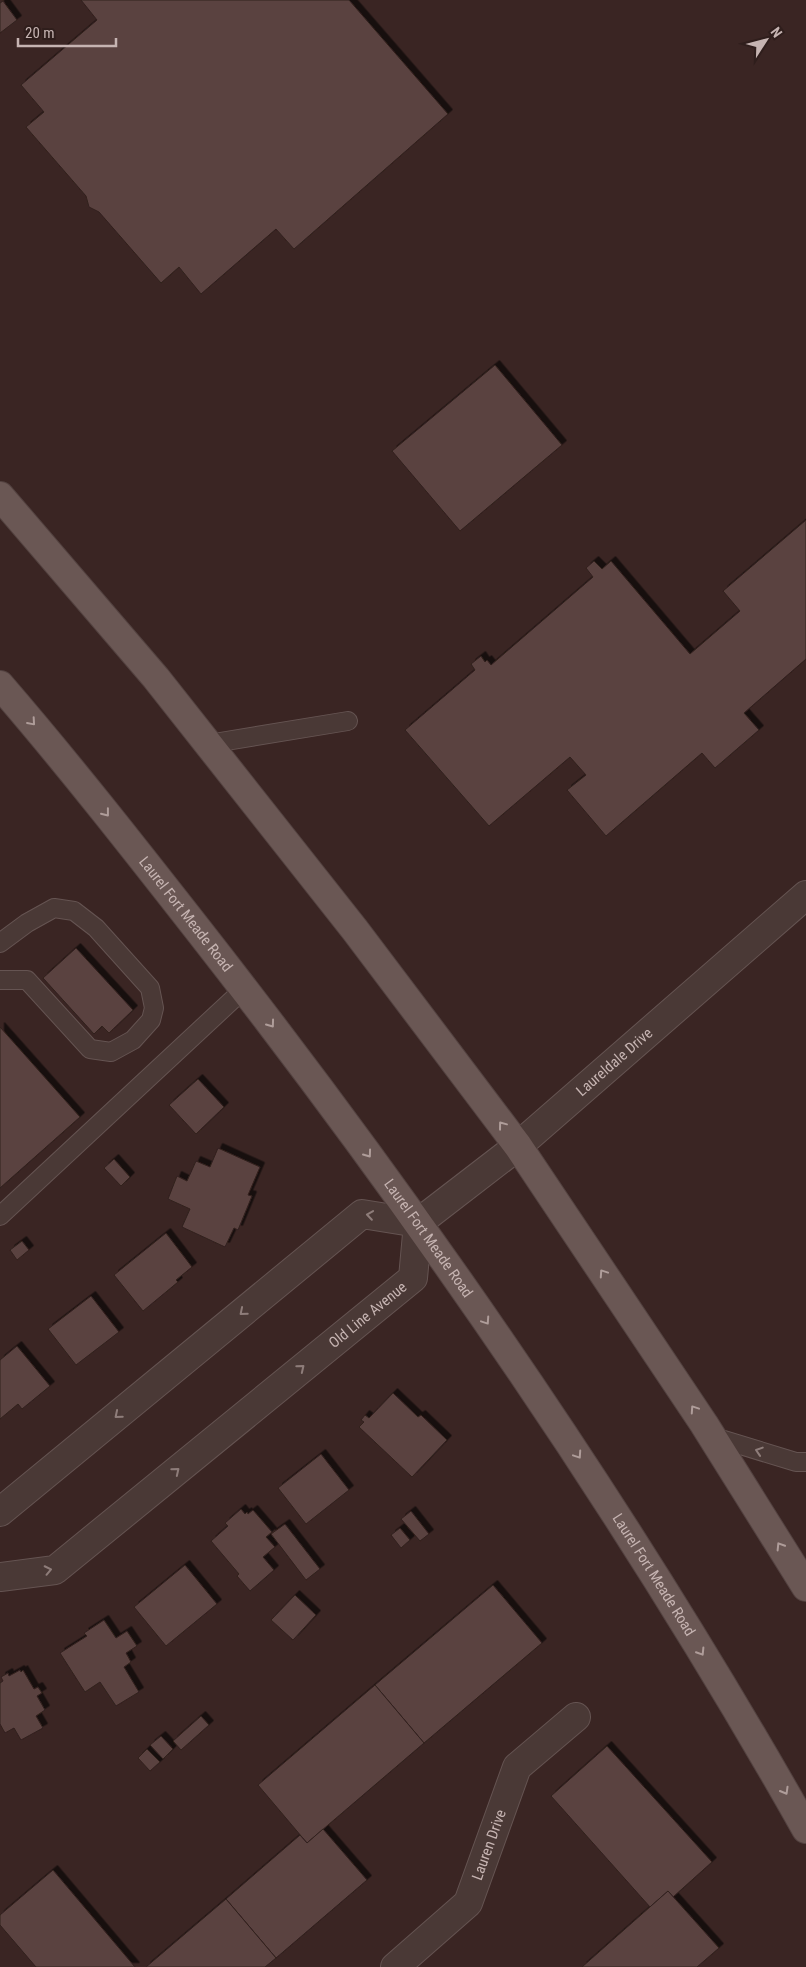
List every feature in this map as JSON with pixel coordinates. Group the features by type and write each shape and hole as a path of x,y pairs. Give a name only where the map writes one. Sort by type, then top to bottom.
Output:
{"main road":[{"path":"0,496 156,678 355,930 518,1146 711,1436 806,1587"},
{"name":"Laurel Fort Meade Road","path":"0,685 60,755 244,989 418,1223 601,1490 758,1743 806,1829"}],"street":[{"name":"Laureldale Drive","path":"418,1223 518,1146 806,895"},
{"path":"0,1512 362,1214 418,1223"},
{"name":"Old Line Avenue","path":"0,1577 55,1570 413,1278 418,1223"},
{"name":"Lauren Drive","path":"395,1967 468,1903 517,1767 576,1717"}],"lane":[{"path":"208,744 348,721"},
{"path":"0,943 27,923 54,908 74,912 96,928 150,988 154,1008 151,1020 132,1040 111,1052 90,1049 27,980 0,980"},
{"path":"0,1216 244,989"},
{"path":"711,1436 796,1462 806,1462"}],"building":[{"path":"81,0 349,0 448,114 294,249 276,229 201,294 179,267 161,283 99,212 89,207 86,196 26,127 44,112 21,85 97,20"},
{"path":"3,1 17,20 0,33 0,3"},
{"path":"495,365 562,445 460,531 392,451"},
{"path":"806,520 806,659 744,713 759,730 715,768 702,753 606,836 567,790 586,775 570,757 489,826 405,730 475,670 471,664 481,656 485,662 487,660 491,665 593,577 586,568 594,561 602,569 611,561 690,654 740,611 723,591"},
{"path":"76,948 133,1010 109,1033 102,1026 94,1034 43,978"},
{"path":"0,1027 80,1117 0,1188"},
{"path":"198,1079 224,1107 196,1134 169,1105"},
{"path":"218,1148 260,1167 248,1195 252,1196 238,1230 234,1228 225,1247 182,1227 190,1209 168,1199 177,1176 187,1181 196,1161 210,1167"},
{"path":"114,1159 130,1177 121,1186 104,1168"},
{"path":"166,1233 192,1267 176,1280 178,1282 143,1311 114,1275"},
{"path":"22,1241 29,1250 17,1260 10,1250"},
{"path":"91,1296 119,1332 76,1365 48,1329"},
{"path":"17,1346 50,1386 22,1409 18,1404 0,1419 0,1360"},
{"path":"393,1393 418,1417 421,1415 447,1440 412,1477 359,1427 364,1422 361,1420 365,1415 369,1418"},
{"path":"321,1454 349,1490 306,1524 278,1488"},
{"path":"241,1509 245,1514 253,1510 272,1532 266,1537 275,1547 263,1557 274,1570 250,1591 237,1576 239,1574 211,1541 228,1526 225,1523"},
{"path":"411,1511 429,1534 420,1541 401,1519"},
{"path":"285,1524 320,1569 306,1580 271,1534"},
{"path":"400,1528 410,1540 401,1548 391,1535"},
{"path":"185,1565 217,1604 166,1646 134,1607"},
{"path":"493,1585 542,1643 424,1743 375,1685"},
{"path":"295,1595 316,1615 293,1640 271,1620"},
{"path":"104,1620 116,1638 127,1631 137,1646 126,1653 131,1662 124,1667 139,1692 116,1706 100,1682 85,1692 60,1653 87,1636 84,1633"},
{"path":"20,1670 21,1672 23,1670 34,1689 38,1687 42,1693 37,1696 45,1710 36,1716 43,1728 21,1740 14,1728 5,1733 0,1724 0,1683 3,1681 1,1677 8,1673 9,1676"},
{"path":"375,1685 424,1743 307,1843 258,1785"},
{"path":"201,1716 209,1725 181,1750 173,1741"},
{"path":"161,1736 173,1749 163,1759 150,1745"},
{"path":"607,1746 712,1862 673,1897 668,1891 650,1907 551,1796"},
{"path":"147,1749 160,1762 150,1771 138,1758"},
{"path":"323,1829 367,1880 276,1958 226,1899 300,1835 307,1843"},
{"path":"53,1870 135,1967 36,1967 0,1925 0,1915"},
{"path":"668,1891 719,1948 697,1967 582,1967"},
{"path":"226,1899 276,1958 265,1967 146,1967"}]}
